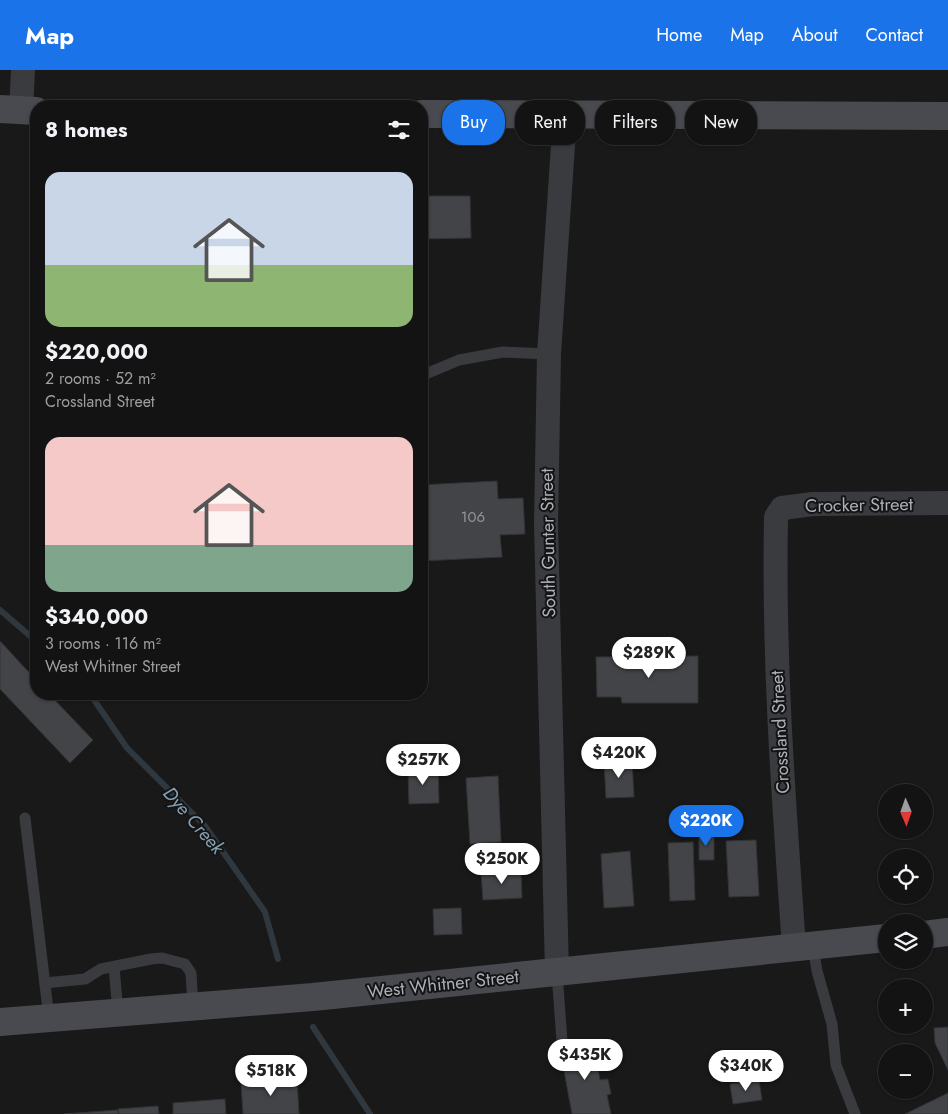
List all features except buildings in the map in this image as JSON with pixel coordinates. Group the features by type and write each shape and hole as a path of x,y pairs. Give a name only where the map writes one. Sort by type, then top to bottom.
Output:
{"main road":[{"path":"428,114 515,115"},
{"path":"585,115 948,116"},
{"path":"933,934 948,932"},
{"name":"West Whitner Street","path":"0,1022 306,998 878,939"}],"street":[{"path":"19,110 23,70"},
{"name":"South Gunter Street","path":"557,973 546,524 549,354 563,145"},
{"name":"Crocker Street","path":"776,517 782,508 813,504 948,503"},
{"name":"Crossland Street","path":"776,517 774,600 784,821 803,946"}],"lane":[{"path":"428,373 458,360 503,352 549,354"},
{"path":"25,818 49,1018"},
{"path":"803,946 817,972 832,1024 836,1065 855,1114"},
{"path":"45,983 85,979 102,969 162,958 185,964 191,973 193,1006"},
{"path":"114,967 118,1012"},
{"path":"557,973 562,1041"}],"waterway":[{"name":"Dye Creek","path":"0,610 30,636"},
{"name":"Dye Creek","path":"94,700 127,748 205,826 265,912 278,959"},
{"name":"Dye Creek","path":"313,1027 370,1114"}]}
